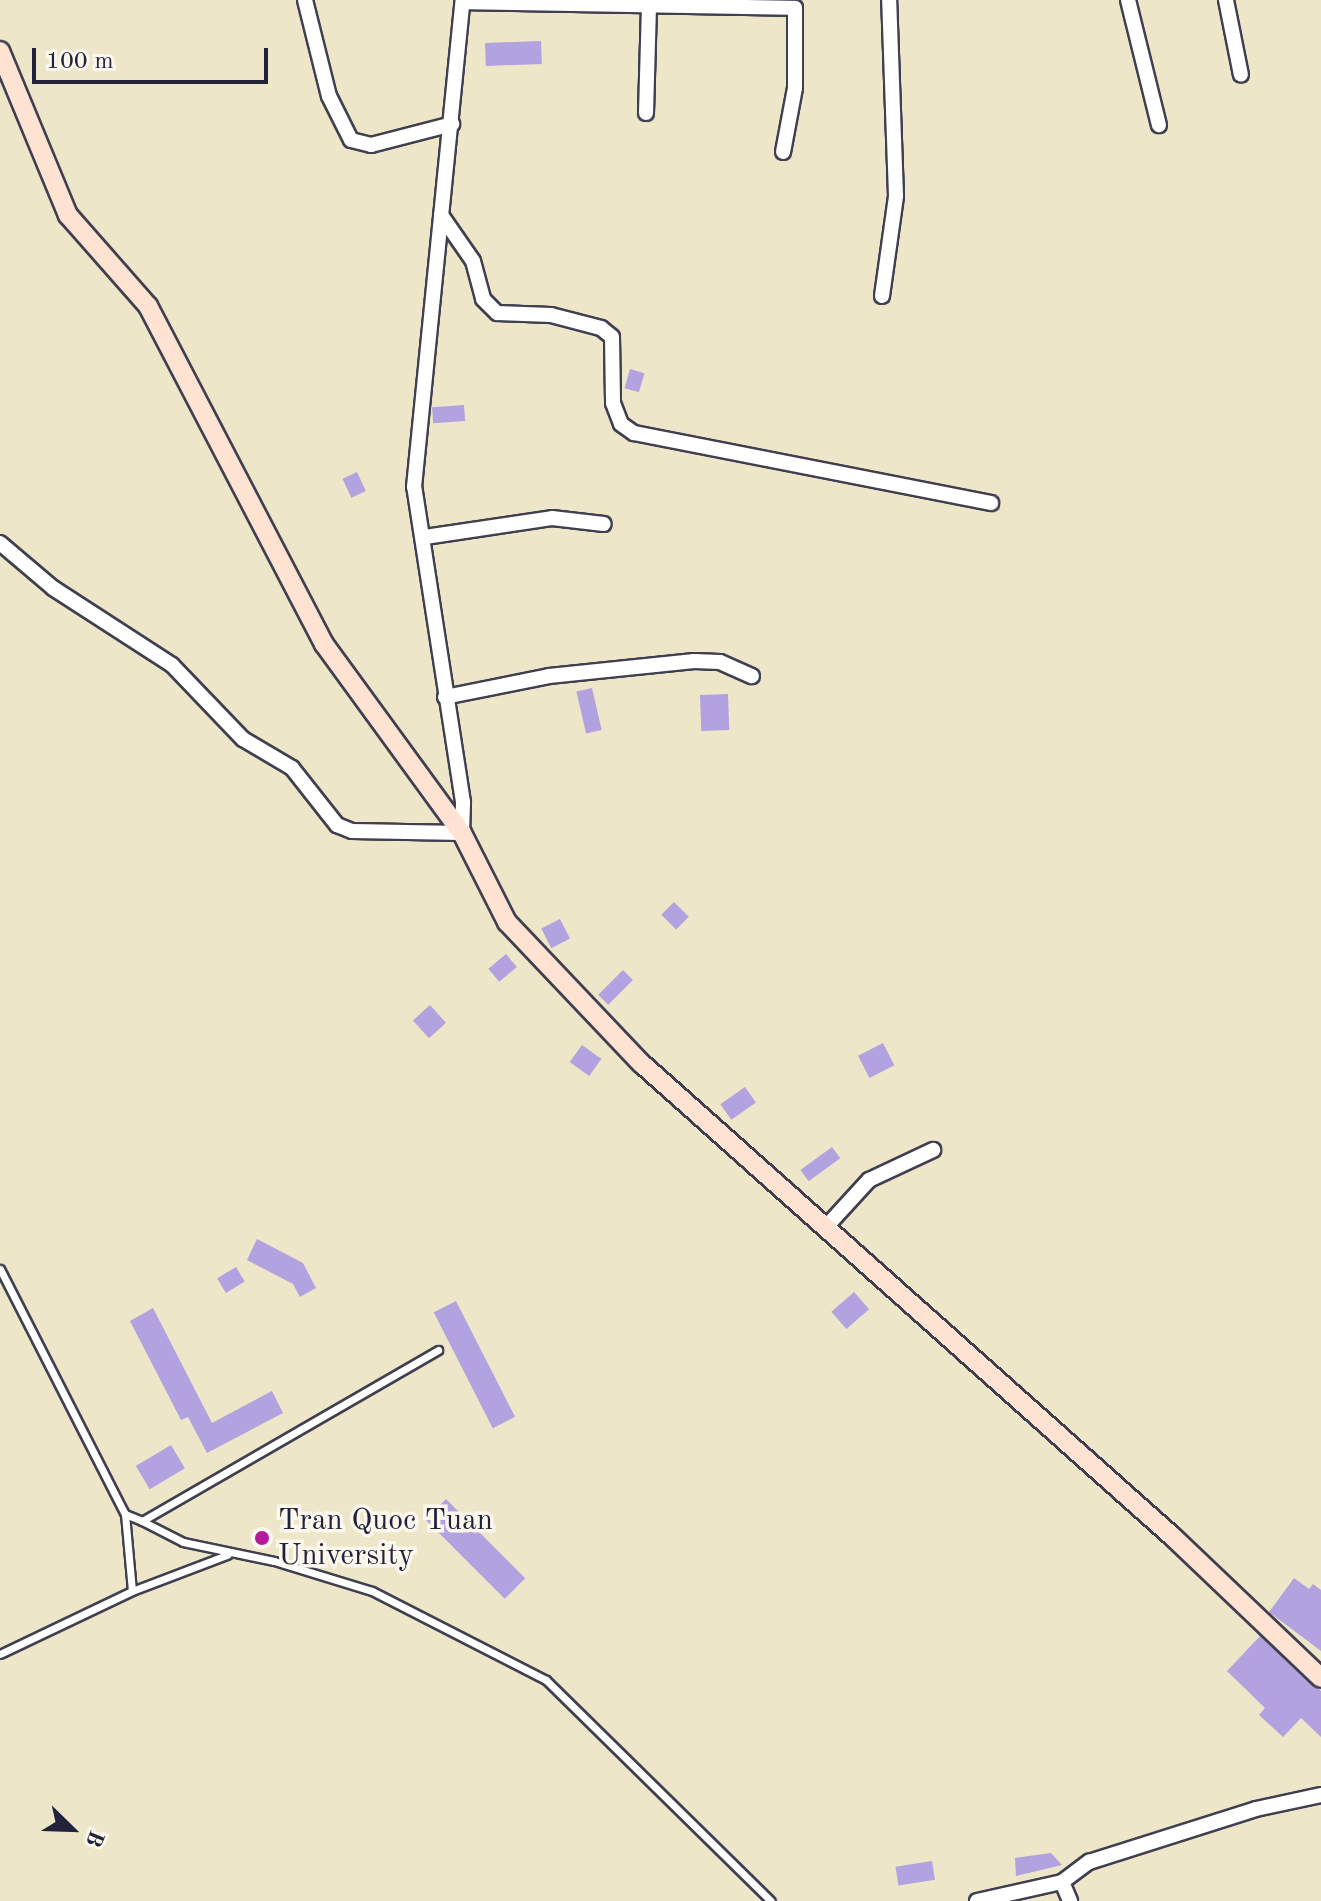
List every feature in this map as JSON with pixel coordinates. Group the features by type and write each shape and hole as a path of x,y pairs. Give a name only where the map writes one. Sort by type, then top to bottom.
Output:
{"street":[{"path":"305,0 329,96 351,140 371,145 452,124"},
{"path":"882,296 896,196 889,0"},
{"path":"1128,0 1159,125"},
{"path":"1226,0 1241,75"},
{"path":"462,833 463,802 445,697 425,537 414,487 463,1 649,7 794,4 795,88 783,152"},
{"path":"646,113 649,7"},
{"path":"0,51 68,215 148,306 324,644 462,833 507,922 641,1063 1173,1537 1321,1678"},
{"path":"441,215 473,261 483,299 497,313 551,315 590,324 612,337 613,403 621,424 634,433 991,503"},
{"path":"425,537 552,518 604,524"},
{"path":"0,543 53,588 172,665 243,739 292,768 337,825 352,831 462,833"},
{"path":"445,697 549,676 694,661 720,662 752,676"},
{"path":"826,1227 869,1180 933,1150"},
{"path":"977,1901 1062,1882 1089,1862 1256,1809 1321,1795"},
{"path":"1062,1882 1070,1901"}],"lane":[{"path":"0,1269 125,1514 132,1591"},
{"path":"142,1521 438,1350"},
{"path":"125,1514 183,1542 229,1555 274,1561 372,1591 546,1680 771,1901"},
{"path":"0,1654 132,1591 229,1555"}],"building":[{"path":"541,41 542,64 486,66 485,43"},
{"path":"630,369 644,373 639,392 624,388"},
{"path":"464,405 465,421 433,423 432,407"},
{"path":"357,472 366,491 351,498 342,479"},
{"path":"592,688 602,730 586,733 576,692"},
{"path":"728,694 729,730 701,731 700,695"},
{"path":"674,902 689,917 676,930 661,915"},
{"path":"560,919 570,939 551,948 541,929"},
{"path":"506,954 517,967 499,982 488,969"},
{"path":"623,970 633,980 608,1005 598,995"},
{"path":"430,1005 446,1023 429,1038 413,1020"},
{"path":"883,1043 894,1065 869,1078 858,1056"},
{"path":"582,1045 601,1059 589,1076 570,1062"},
{"path":"745,1087 756,1103 731,1120 720,1104"},
{"path":"832,1147 840,1158 809,1181 800,1170"},
{"path":"257,1239 303,1263 316,1288 300,1297 293,1284 247,1260"},
{"path":"236,1267 245,1282 226,1293 217,1278"},
{"path":"854,1292 869,1309 846,1329 831,1312"},
{"path":"456,1301 515,1417 493,1428 434,1312"},
{"path":"153,1308 212,1423 272,1391 283,1413 207,1453 188,1417 181,1420 130,1321"},
{"path":"171,1445 185,1468 150,1489 136,1466"},
{"path":"446,1499 525,1578 505,1599 425,1520"},
{"path":"1294,1578 1309,1589 1313,1584 1321,1590 1321,1651 1269,1612"},
{"path":"1260,1636 1321,1691 1321,1737 1301,1718 1283,1737 1259,1715 1265,1708 1227,1671"},
{"path":"1051,1853 1062,1865 1016,1876 1015,1858"},
{"path":"932,1861 935,1880 898,1886 895,1867"}],"place":[{"name":"Tran Quoc Tuan University","path":"262,1538"}]}
